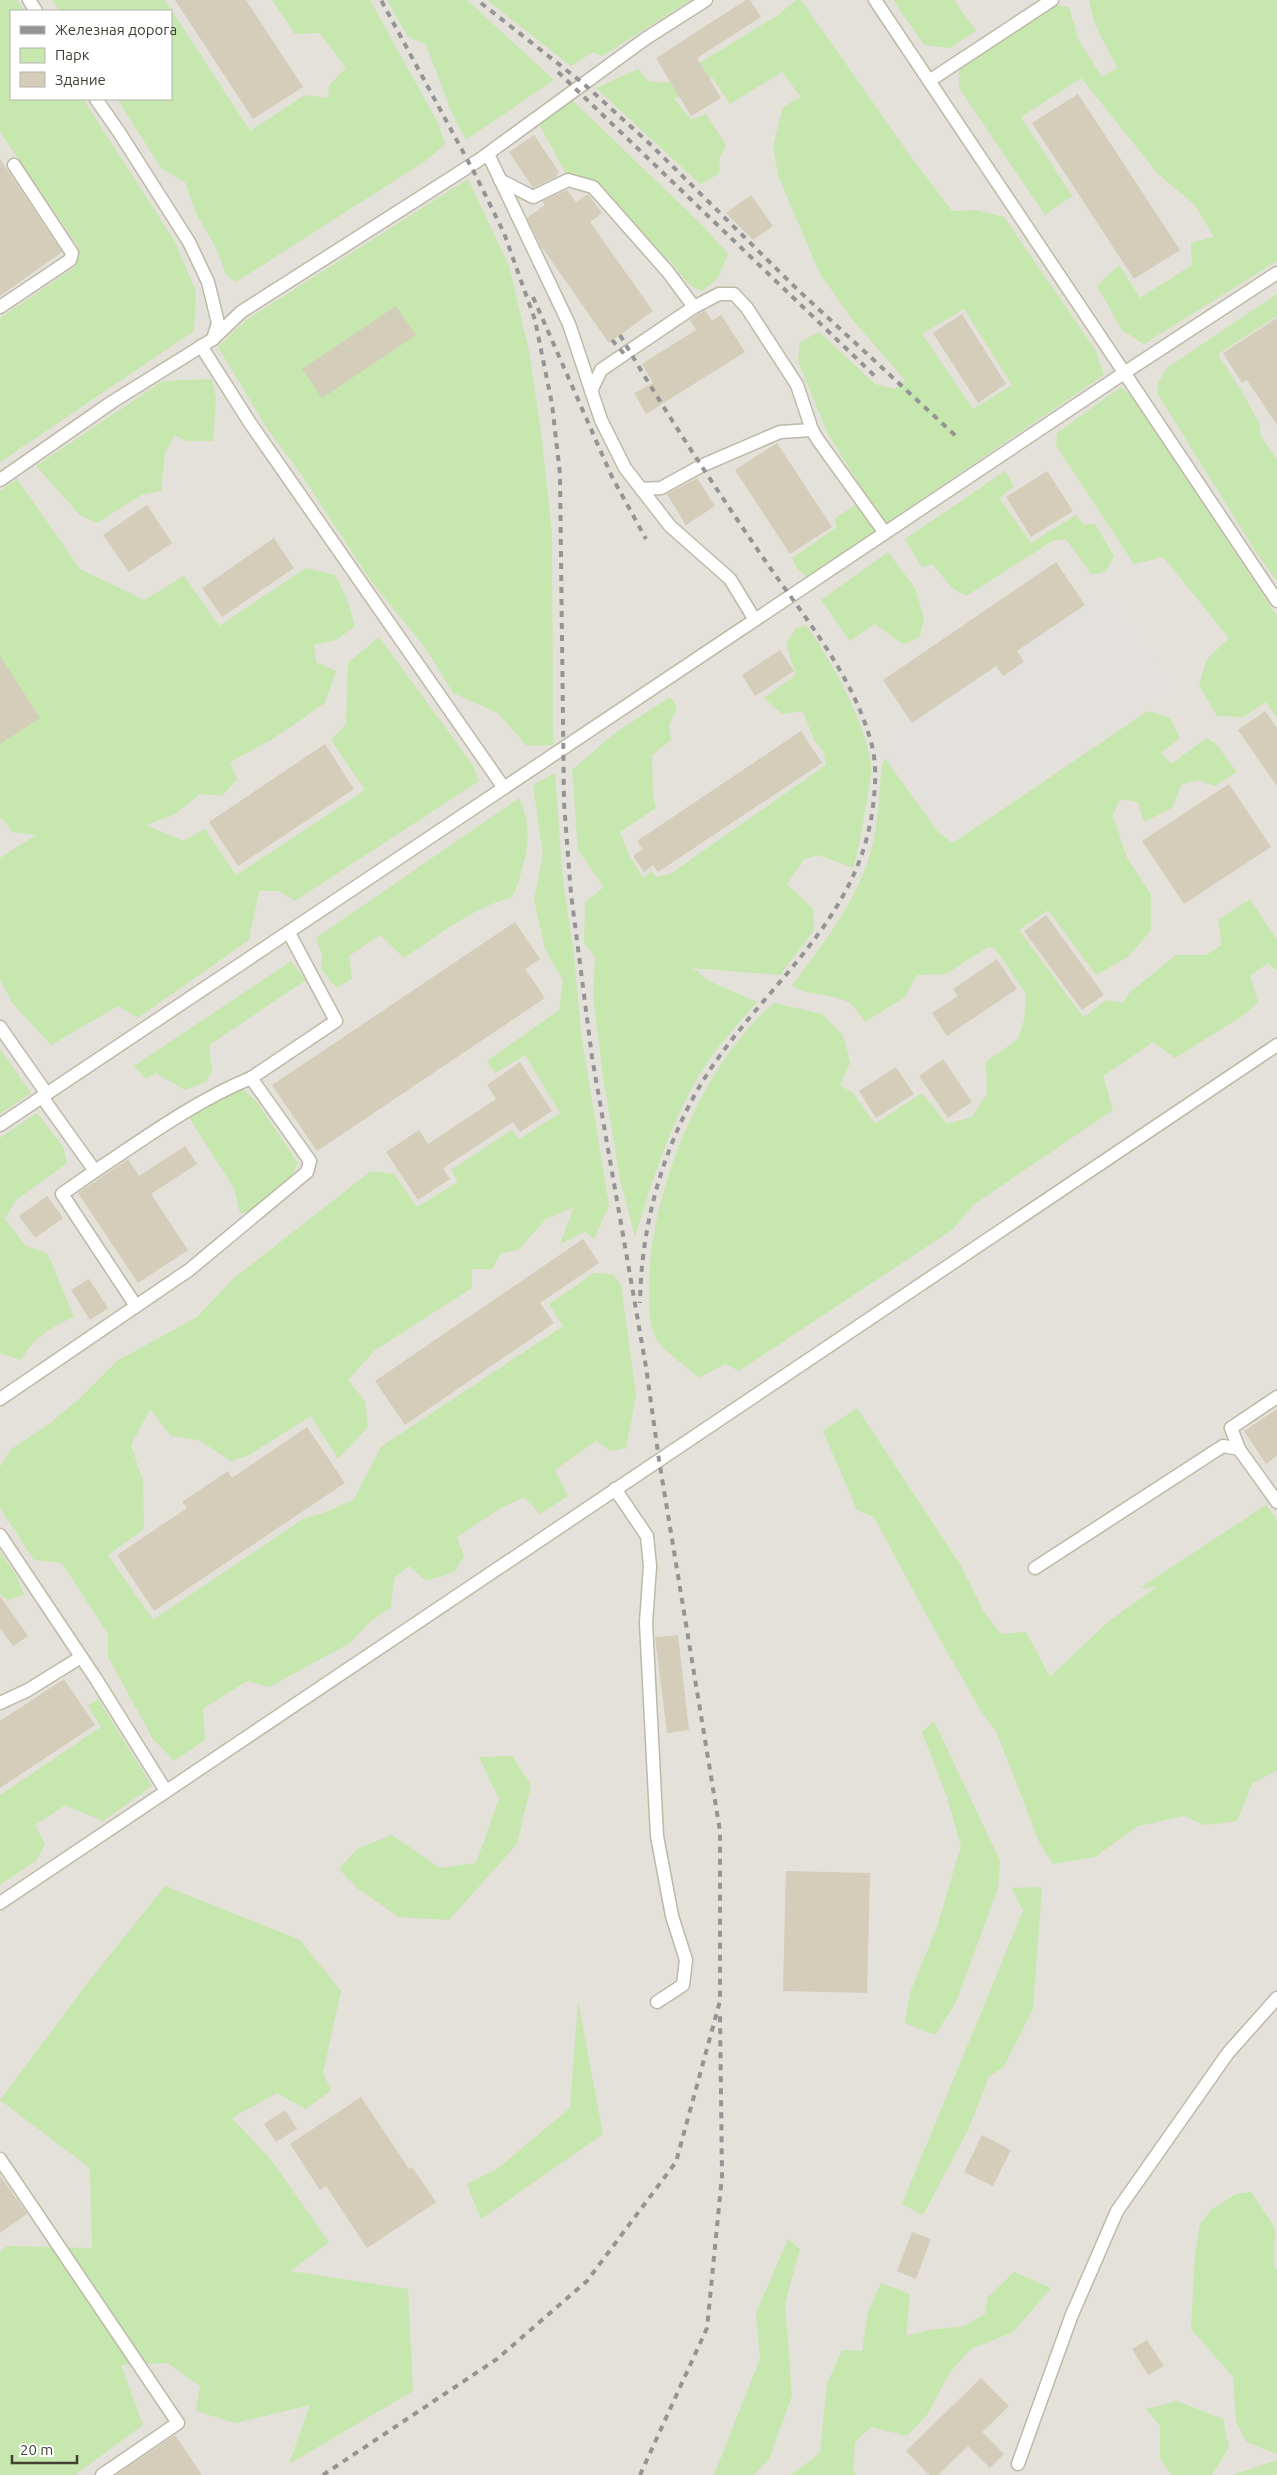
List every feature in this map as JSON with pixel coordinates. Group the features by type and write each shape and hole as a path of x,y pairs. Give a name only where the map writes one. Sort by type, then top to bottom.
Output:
{"lane":[{"path":"0,480 112,402 213,339 241,312 488,154 645,39 706,0"},
{"path":"875,0 1277,601"},
{"path":"929,81 1052,0"},
{"path":"97,100 189,242 208,282 218,323 213,339"},
{"path":"488,154 569,324 601,420 625,468 670,526 730,579 755,620"},
{"path":"0,307 70,260 72,253 14,165"},
{"path":"500,180 533,197 568,180 593,187 668,272 694,307"},
{"path":"0,1125 1124,373 1277,273"},
{"path":"592,391 601,370 694,307 719,294 734,294 747,308 797,385 812,430 886,533"},
{"path":"201,346 250,423 504,788"},
{"path":"641,489 661,488 701,466 780,432 812,430"},
{"path":"136,1306 62,1194 182,1114 225,1089 251,1078 336,1021 288,932"},
{"path":"0,1027 95,1171"},
{"path":"0,1903 1277,1045"},
{"path":"0,1399 189,1270 307,1172 310,1161 251,1078"},
{"path":"1277,1397 1231,1428 1239,1449 1277,1502"},
{"path":"1035,1568 1223,1446 1239,1449"},
{"path":"616,1489 647,1536 650,1566 646,1623 657,1836 672,1916 686,1960 683,1984 657,2002"},
{"path":"0,1535 81,1657 166,1791"},
{"path":"0,1703 28,1690 81,1657"},
{"path":"1018,2464 1071,2317 1117,2211 1228,2054 1277,1998"},
{"path":"0,2159 178,2423 102,2475"}],"shaded area":[{"path":"0,0 1277,0 1277,2460 1232,2475 0,2475"},
{"path":"1110,595 1173,689 956,835 942,826 884,740 996,666 1003,676 1024,662 1017,651 1095,599"}],"green space":[{"path":"0,0 17,0 23,10 10,10 10,100 84,100 175,242 196,292 194,331 0,462 0,318 75,267 77,245 0,132"},
{"path":"52,0 165,0 171,10 59,10"},
{"path":"272,0 370,0 438,123 445,144 427,160 236,282 226,275 218,252 196,213 185,182 162,169 118,100 172,100 172,11 250,131 305,95 328,98 329,85 346,68 320,33 295,34"},
{"path":"387,0 467,0 554,80 466,140 450,109 426,44 408,37"},
{"path":"487,0 691,0 602,56 593,52 571,66"},
{"path":"796,0 801,0 909,154 952,211 975,210 1004,217 1096,351 1104,375 807,577 797,569 792,558 837,527 834,519 867,497 828,434 798,361 800,342 819,332 875,384 895,389 905,380 852,319 820,274 779,178 773,147 783,107 801,97 782,72 730,104 712,77 674,99 691,120 706,114 726,145 720,157 719,174 700,184 596,88 638,69 648,81 667,83 778,15","holes":["964,309 1012,385 973,409 922,334"]},
{"path":"893,0 954,0 976,31 950,48 924,45"},
{"path":"1089,0 1277,0 1277,261 1144,344 1122,330 1097,286 1119,265 1140,298 1192,265 1191,243 1214,237 1195,205 1158,174 1081,78 1021,117 1072,196 1045,215 959,88 959,70 1057,5 1069,7 1078,39 1102,77 1118,68 1097,27"},
{"path":"571,99 703,226 728,254 718,278 702,291 688,283 667,258 660,255 601,185 566,174 539,124"},
{"path":"468,179 509,266 529,351 542,439 552,535 553,745 527,746 498,713 453,693 426,649 371,581 299,471 268,430 218,347 246,320"},
{"path":"1277,294 1277,316 1218,354 1242,392 1259,423 1261,436 1277,460 1277,581 1256,552 1157,393 1159,381 1167,368"},
{"path":"212,379 216,398 213,441 186,441 175,435 165,453 161,491 141,495 97,523 81,516 36,466 163,381"},
{"path":"1121,387 1134,399 1277,616 1277,717 1266,702 1243,717 1217,716 1199,685 1207,659 1229,638 1163,557 1134,564 1056,445 1057,433"},
{"path":"1005,471 1014,486 999,498 1031,543 1076,515 1084,525 1095,524 1114,556 1106,571 1092,575 1066,539 1054,540 966,596 951,587 932,564 922,567 905,539"},
{"path":"17,479 80,569 144,600 184,576 219,626 306,568 335,575 347,599 355,626 336,640 314,645 316,662 336,671 325,703 271,740 230,762 237,779 222,796 200,794 175,814 146,825 183,841 205,829 236,875 365,790 331,740 346,724 348,663 379,637 472,764 479,781 295,901 279,891 259,891 249,940 138,1018 118,1006 51,1045 13,1004 0,980 0,858 36,835 12,832 3,819 0,819 0,491"},
{"path":"888,552 915,588 924,619 919,638 903,644 875,624 850,641 821,600"},
{"path":"806,625 826,655 846,693 863,733 868,751 871,777 862,831 853,868 819,855 804,859 787,884 813,909 814,930 780,975 693,968 709,981 757,1002 716,1050 692,1087 664,1150 635,1237 620,1179 603,1076 593,996 595,957 584,942 585,902 604,887 578,850 572,770 615,733 670,697 677,707 669,726 671,740 652,755 653,796 656,808 620,832 629,855 643,878 651,871 656,877 670,874 826,765 824,752 814,740 803,711 782,714 764,698 796,675 786,644 795,629"},
{"path":"1148,711 1170,718 1180,738 1161,753 1171,764 1207,738 1216,744 1237,772 1215,786 1199,780 1182,784 1172,808 1144,822 1138,802 1120,799 1113,815 1127,858 1151,894 1151,930 1128,957 1096,975 1048,910 1019,930 1083,1017 1107,1000 1123,1003 1129,993 1176,955 1206,955 1222,945 1218,920 1250,899 1277,940 1277,970 1268,963 1250,976 1258,1002 1244,1015 1175,1058 1153,1042 1103,1076 1113,1110 973,1205 953,1229 739,1371 725,1364 699,1378 669,1353 655,1337 649,1306 652,1251 669,1173 684,1134 702,1096 723,1061 747,1030 774,1003 822,1014 843,1035 850,1063 840,1085 853,1093 875,1124 922,1093 947,1124 972,1117 987,1093 986,1062 1018,1039 1024,1020 1026,994 995,948 988,947 946,974 917,975 905,997 865,1022 853,1005 844,1000 806,992 792,986 831,933 863,875 875,833 882,765 885,758 938,832 953,843"},
{"path":"555,773 563,883 573,946 581,1033 609,1206 594,1239 585,1232 560,1244 574,1207 546,1219 518,1250 501,1253 492,1269 472,1269 472,1288 375,1350 348,1380 365,1401 368,1427 338,1459 311,1416 249,1455 231,1461 199,1440 171,1436 150,1409 131,1445 143,1481 144,1529 108,1555 153,1620 303,1519 327,1512 354,1499 381,1447 563,1326 549,1304 594,1273 612,1274 621,1284 636,1396 626,1448 611,1451 596,1441 555,1470 568,1496 540,1514 524,1497 501,1508 457,1537 464,1556 454,1572 426,1581 409,1566 394,1578 391,1607 370,1622 350,1643 269,1687 247,1681 203,1709 205,1740 174,1761 153,1739 108,1657 108,1634 62,1563 34,1560 0,1508 0,1467 10,1450 49,1424 80,1398 117,1361 197,1317 234,1278 371,1171 394,1174 417,1207 458,1182 451,1170 512,1130 519,1139 560,1113 525,1055 495,1073 487,1061 559,1010 563,980 545,949 534,899 543,855 533,785"},
{"path":"519,798 524,811 528,836 525,860 513,897 470,915 404,958 380,935 349,956 352,979 336,988 321,969 322,954 316,938"},
{"path":"291,961 306,980 209,1045 212,1071 206,1082 185,1090 156,1073 146,1079 134,1066"},
{"path":"0,1049 31,1093 0,1114"},
{"path":"243,1089 256,1101 298,1163 289,1181 249,1212 240,1213 234,1188 189,1118 233,1090"},
{"path":"37,1113 63,1147 67,1163 16,1200 5,1219 26,1246 48,1254 74,1317 44,1334 32,1345 21,1360 0,1353 0,1138"},
{"path":"857,1408 961,1566 984,1612 1001,1634 1026,1632 1050,1677 1109,1621 1157,1587 1140,1588 1266,1505 1277,1520 1277,1770 1252,1784 1237,1821 1204,1825 1184,1816 1138,1826 1095,1857 1053,1864 1040,1844 996,1731 981,1711 874,1517 857,1510 823,1431"},
{"path":"0,1552 16,1575 24,1595 8,1600 0,1594"},
{"path":"98,1699 152,1786 103,1821 65,1805 35,1825 45,1844 37,1860 0,1885 0,1795 101,1727 88,1706"},
{"path":"934,1721 1000,1861 998,1888 956,2002 935,2035 905,2023 910,1993 938,1924 961,1846 947,1797 922,1732"},
{"path":"512,1756 531,1785 517,1844 449,1920 399,1917 358,1889 339,1869 357,1849 392,1835 440,1868 476,1863 499,1799 479,1757"},
{"path":"165,1886 300,1940 341,1991 323,2072 331,2091 305,2109 277,2093 232,2118 272,2161 329,2242 290,2271 408,2289 413,2391 289,2464 310,2405 235,2423 196,2411 200,2386 168,2363 121,2365 143,2425 75,2475 0,2475 0,2252 7,2246 92,2248 90,2168 0,2100 86,1985"},
{"path":"1042,1887 1033,2009 1003,2068 989,2076 969,2128 923,2215 902,2204 1023,1911 1012,1888"},
{"path":"578,2001 603,2134 481,2219 467,2184 497,2169 570,2108"},
{"path":"1251,2192 1275,2228 1274,2267 1277,2270 1277,2454 1246,2442 1236,2421 1233,2377 1191,2329 1195,2256 1200,2224 1212,2209 1236,2194"},
{"path":"788,2239 800,2249 785,2303 792,2396 769,2459 754,2475 714,2475 760,2359 756,2313"},
{"path":"1014,2272 1051,2288 1013,2332 971,2349 950,2372 927,2415 907,2436 871,2427 855,2442 853,2469 856,2475 791,2475 820,2453 827,2384 842,2350 862,2351 868,2312 881,2283 910,2294 906,2336 930,2330 965,2326 985,2314 988,2297"},
{"path":"1177,2401 1223,2419 1229,2447 1212,2475 1171,2475 1160,2457 1160,2426 1146,2409"},
{"path":"1277,2460 1277,2475 1232,2475"}],"building":[{"path":"175,0 246,0 303,87 253,119"},
{"path":"746,0 750,0 761,17 697,58 721,98 691,116 656,58"},
{"path":"1078,94 1180,250 1134,279 1032,123"},
{"path":"534,135 559,172 556,174 558,176 533,188 509,152"},
{"path":"0,159 62,252 0,296"},
{"path":"567,190 576,202 588,194 602,213 590,222 653,311 609,343 541,246 527,218 545,205 542,201"},
{"path":"751,195 773,226 753,240 726,213"},
{"path":"396,306 416,335 322,398 302,369"},
{"path":"705,310 712,321 721,315 745,352 646,414 634,393 653,383 642,364 696,330 690,320"},
{"path":"962,314 1006,384 978,403 933,333"},
{"path":"1277,318 1277,425 1247,380 1242,383 1223,353"},
{"path":"777,443 832,527 790,554 735,470"},
{"path":"1047,471 1073,511 1031,537 1006,497"},
{"path":"697,478 715,506 686,525 667,494"},
{"path":"147,505 172,543 129,572 103,535"},
{"path":"274,538 294,568 222,617 202,588"},
{"path":"1056,562 1085,605 1017,651 1024,662 1003,676 996,666 912,723 883,680"},
{"path":"780,650 794,671 755,696 742,675"},
{"path":"0,656 40,718 0,744"},
{"path":"1265,711 1277,728 1277,786 1238,730"},
{"path":"801,731 822,763 658,872 653,865 644,872 633,856 643,849 637,841"},
{"path":"325,744 354,789 238,866 209,822"},
{"path":"1229,784 1271,847 1184,904 1142,841"},
{"path":"1046,915 1104,995 1082,1010 1024,931"},
{"path":"515,922 540,959 525,969 545,998 317,1151 272,1085"},
{"path":"997,959 1017,989 947,1036 932,1013 958,996 953,989"},
{"path":"943,1059 972,1102 948,1118 919,1076"},
{"path":"520,1062 552,1111 520,1132 513,1122 443,1168 450,1179 418,1200 386,1152 419,1130 428,1144 496,1099 487,1085"},
{"path":"896,1067 914,1094 876,1118 859,1091"},
{"path":"185,1146 197,1164 151,1194 188,1250 138,1283 78,1193 128,1159 139,1176"},
{"path":"47,1196 63,1218 35,1238 19,1216"},
{"path":"583,1239 599,1263 540,1303 554,1323 405,1425 375,1381"},
{"path":"89,1279 108,1308 90,1320 71,1290"},
{"path":"1277,1409 1277,1456 1266,1464 1244,1431"},
{"path":"307,1427 345,1483 154,1611 117,1555 187,1508 182,1502 228,1471 232,1478"},
{"path":"0,1596 28,1636 13,1646 0,1628"},
{"path":"678,1635 689,1730 667,1733 655,1637"},
{"path":"64,1679 95,1725 0,1788 0,1721"},
{"path":"786,1871 870,1873 867,1993 783,1991"},
{"path":"361,2097 409,2169 412,2167 436,2202 367,2248 326,2186 320,2190 290,2144"},
{"path":"285,2110 297,2129 276,2142 264,2124"},
{"path":"982,2135 1011,2150 993,2186 964,2172"},
{"path":"0,2175 27,2214 0,2233"},
{"path":"912,2232 931,2239 916,2279 897,2271"},
{"path":"1147,2340 1164,2366 1148,2375 1132,2349"},
{"path":"981,2378 1009,2406 982,2432 1004,2454 990,2468 968,2446 938,2475 929,2475 906,2451"},
{"path":"175,2435 202,2475 116,2475"}],"railway":[{"path":"323,2475 497,2359 587,2281 676,2162 720,2001 720,1831 659,1460 646,1367 592,1057 571,894 564,803 560,474 552,404 535,320 504,233 475,174 381,0"},
{"path":"481,3 584,84 650,144 798,290 957,437"},
{"path":"558,72 878,379"},
{"path":"533,297 612,477 646,539"},
{"path":"620,335 708,476 837,665 850,688 869,735 875,771 873,806 863,850 846,890 824,927 741,1028 715,1063 692,1100 680,1124 661,1173 648,1224 641,1276 640,1303"},
{"path":"612,340 627,357"},
{"path":"640,2475 707,2328 722,2176 720,2014"}]}
